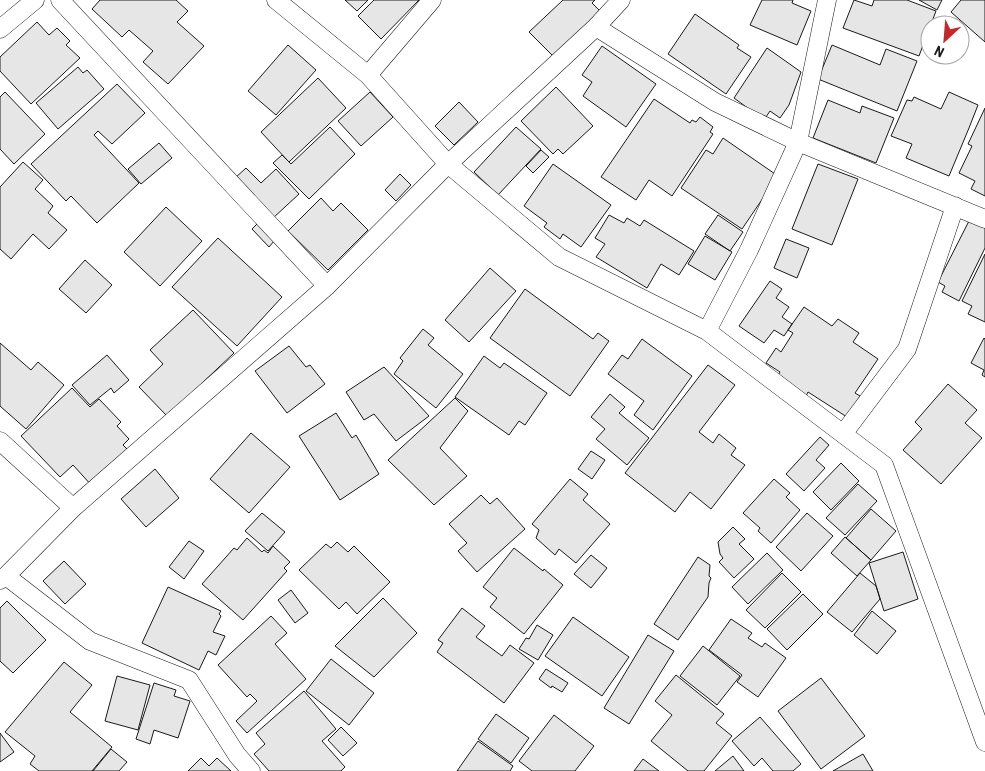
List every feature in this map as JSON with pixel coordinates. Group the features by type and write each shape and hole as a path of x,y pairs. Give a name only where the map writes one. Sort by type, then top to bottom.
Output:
{"lane":[{"path":"0,29 35,0"},
{"path":"60,0 327,286"},
{"path":"276,0 368,75 448,164 559,257 707,331 884,466 985,742"},
{"path":"368,75 432,0"},
{"path":"251,771 237,755 189,680 90,641 3,578 73,508 327,286 448,164 596,27 620,0"},
{"path":"707,331 749,250 798,142 827,0"},
{"path":"596,27 715,102 798,142 985,219"},
{"path":"843,434 907,349 955,206"},
{"path":"0,441 73,508"}],"building":[{"path":"100,0 176,0 188,11 177,22 204,46 168,84 143,62 153,51 129,30 122,37 92,9"},
{"path":"345,0 368,0 357,11"},
{"path":"374,0 419,0 381,39 358,16"},
{"path":"563,0 595,0 592,3 600,11 599,16 554,57 529,32"},
{"path":"762,0 793,0 792,3 811,11 797,45 750,25"},
{"path":"854,0 872,6 874,0 907,0 936,11 934,15 920,15 919,56 843,28"},
{"path":"919,0 942,0 937,10"},
{"path":"961,0 985,0 985,42 970,29 970,15 954,15 951,12"},
{"path":"695,14 739,45 737,48 751,57 726,94 668,54"},
{"path":"37,22 49,35 57,28 70,41 66,45 80,58 31,104 0,71 0,57"},
{"path":"288,45 316,70 276,115 248,91"},
{"path":"832,45 880,65 886,49 917,61 897,111 818,79"},
{"path":"602,46 656,84 626,127 583,96 592,82 582,75"},
{"path":"767,48 801,72 789,105 780,118 770,111 764,120 734,98"},
{"path":"78,67 83,73 87,70 104,89 58,129 36,103"},
{"path":"318,78 346,108 289,162 261,132"},
{"path":"117,84 145,113 112,144 98,131 94,135 139,183 97,223 71,196 66,201 31,164"},
{"path":"556,87 593,126 563,154 558,149 553,154 521,121"},
{"path":"5,92 45,134 14,164 0,149 0,97"},
{"path":"370,92 393,117 361,146 338,121"},
{"path":"949,92 978,105 949,176 906,158 912,144 891,136 907,100 912,101 914,97 941,109"},
{"path":"654,99 690,123 692,120 696,122 700,117 713,127 710,132 713,134 672,196 649,180 636,200 601,177"},
{"path":"828,100 860,113 862,106 894,118 876,163 813,138"},
{"path":"459,102 478,122 454,145 435,126"},
{"path":"985,108 985,196 971,189 975,181 959,173 972,146 968,144"},
{"path":"330,127 355,154 309,199 273,163 282,155 291,164"},
{"path":"516,127 541,149 498,195 474,172"},
{"path":"723,138 778,176 742,229 681,188 706,150 713,154"},
{"path":"159,143 172,158 141,184 128,169"},
{"path":"541,150 549,157 533,173 526,166"},
{"path":"23,162 43,180 35,189 53,206 48,213 67,230 49,249 33,234 11,259 0,249 0,187"},
{"path":"553,164 611,205 581,247 563,234 560,239 544,227 547,223 524,206"},
{"path":"818,164 858,179 832,245 792,229"},
{"path":"246,168 261,183 276,169 299,194 272,219 234,179"},
{"path":"400,174 411,185 396,201 385,190"},
{"path":"321,198 333,211 341,203 368,230 328,270 288,231"},
{"path":"166,207 202,241 160,286 124,252"},
{"path":"609,215 624,223 627,218 640,226 644,220 694,251 679,275 661,264 647,288 596,257 605,244 595,238"},
{"path":"718,215 743,232 730,251 705,234"},
{"path":"970,219 985,226 985,248 959,301 942,292 945,286 938,282"},
{"path":"258,223 275,240 269,247 252,229"},
{"path":"705,236 732,252 715,280 688,264"},
{"path":"218,238 282,297 237,346 172,287"},
{"path":"786,239 809,248 797,278 774,268"},
{"path":"985,254 985,322 968,314 972,306 962,301"},
{"path":"85,260 112,285 86,313 59,289"},
{"path":"490,268 516,291 469,342 445,320"},
{"path":"770,281 782,289 776,298 789,307 782,317 792,324 784,336 774,330 764,343 739,326"},
{"path":"525,289 593,339 598,333 609,341 570,396 490,338"},
{"path":"804,307 832,326 838,319 859,333 853,342 878,359 855,393 860,396 847,417 808,392 806,396 777,377 780,372 766,363 776,348 781,352 793,333 788,330"},
{"path":"193,310 234,353 167,416 139,387 163,364 150,350"},
{"path":"423,329 434,338 428,345 463,374 436,408 394,374 403,361 400,358"},
{"path":"984,338 985,377 982,375 984,370 971,363"},
{"path":"642,339 692,376 653,430 634,415 644,401 608,374 622,355 628,359"},
{"path":"0,343 31,370 38,362 64,385 26,429 0,406"},
{"path":"289,346 306,367 310,365 325,384 287,413 255,371"},
{"path":"107,355 129,380 114,393 111,388 90,405 72,385"},
{"path":"484,356 500,368 504,363 547,393 525,425 519,421 509,435 455,397"},
{"path":"708,365 735,385 699,432 713,443 719,434 736,448 731,455 745,465 711,509 690,492 675,512 625,473"},
{"path":"384,367 429,416 396,441 374,414 364,420 346,392"},
{"path":"948,384 977,410 965,423 982,438 941,484 903,450 922,429 915,422"},
{"path":"72,388 90,407 99,399 121,422 117,426 129,439 123,445 130,452 93,487 73,465 60,477 21,436"},
{"path":"610,394 625,407 619,413 649,438 627,465 596,439 605,429 591,417"},
{"path":"455,398 468,411 440,448 467,476 434,505 388,460"},
{"path":"336,413 352,438 356,435 379,474 340,500 299,436"},
{"path":"251,433 290,467 249,513 210,479"},
{"path":"820,437 829,445 816,460 825,468 804,491 786,474"},
{"path":"591,451 605,460 592,479 578,469"},
{"path":"841,463 859,481 831,510 813,492"},
{"path":"155,469 179,498 146,527 121,499"},
{"path":"570,479 588,494 583,500 610,524 576,563 559,549 555,555 536,538 539,530 532,524"},
{"path":"774,479 790,493 786,497 800,510 771,543 758,531 760,528 743,513"},
{"path":"858,484 877,501 845,535 826,518"},
{"path":"481,495 490,504 497,498 525,529 477,572 458,551 467,543 449,524"},
{"path":"871,509 896,531 871,560 846,538"},
{"path":"262,513 285,532 268,551 245,531"},
{"path":"807,513 833,536 801,571 776,547"},
{"path":"733,527 745,539 739,544 754,559 734,578 719,562 723,558 720,554 718,542"},
{"path":"845,537 871,560 857,576 831,553"},
{"path":"247,538 262,552 264,550 268,553 273,546 290,562 284,568 287,571 243,620 202,584 234,548 237,550"},
{"path":"189,541 204,551 184,579 169,567"},
{"path":"337,542 348,552 354,546 390,582 357,614 346,602 339,609 299,570 326,544 331,548"},
{"path":"514,548 563,585 524,634 490,607 497,598 483,587"},
{"path":"903,552 918,599 884,611 869,563"},
{"path":"767,553 783,570 748,604 732,587"},
{"path":"591,555 607,568 591,588 574,574"},
{"path":"698,557 710,565 709,576 711,578 708,597 678,640 654,624"},
{"path":"64,561 86,584 65,604 43,581"},
{"path":"782,573 801,592 765,628 746,610"},
{"path":"860,573 876,586 880,599 852,632 827,612"},
{"path":"168,587 221,611 219,614 221,616 213,632 225,636 216,655 208,651 199,670 142,643"},
{"path":"291,590 308,613 295,623 278,600"},
{"path":"803,594 823,614 787,650 767,629"},
{"path":"383,598 417,633 374,677 335,646"},
{"path":"7,601 46,640 13,673 0,661 0,608"},
{"path":"462,608 485,626 476,637 502,656 510,645 534,663 504,703 437,652 443,643 438,640"},
{"path":"872,611 896,631 877,654 854,635"},
{"path":"271,616 287,633 275,644 306,679 247,733 236,721 257,701 250,694 247,697 218,665"},
{"path":"573,617 629,657 602,696 545,656"},
{"path":"731,619 752,633 748,638 762,647 765,643 786,658 758,697 737,682 742,675 709,650"},
{"path":"537,625 553,635 538,660 519,649 526,638 529,639"},
{"path":"648,635 674,651 629,724 604,708"},
{"path":"703,646 740,676 717,705 680,676"},
{"path":"331,659 374,693 349,725 306,691"},
{"path":"64,662 92,685 70,712 112,747 92,771 39,771 30,764 35,756 5,732"},
{"path":"546,669 568,683 562,692 552,686 551,688 539,679"},
{"path":"676,675 724,714 716,723 732,736 704,771 688,771 651,741 672,715 655,701"},
{"path":"117,676 150,685 138,730 105,721"},
{"path":"821,678 865,736 821,769 778,711"},
{"path":"154,683 176,690 174,696 190,701 178,738 154,730 150,744 136,739"},
{"path":"304,691 336,729 322,741 345,767 341,771 269,771 254,754 265,744 256,733"},
{"path":"496,714 529,738 511,763 478,739"},
{"path":"554,715 594,746 575,771 532,771 519,761"},
{"path":"760,717 801,764 793,771 773,771 762,758 754,766 732,741"},
{"path":"341,727 357,743 343,756 328,740"},
{"path":"0,733 14,752 0,762"},
{"path":"478,741 513,766 510,771 457,771"},
{"path":"111,749 127,762 119,771 93,771"},
{"path":"863,754 873,771 833,771"},
{"path":"733,756 744,771 715,771"},
{"path":"201,758 209,766 217,758 231,771 188,771"},
{"path":"643,759 659,771 634,771"}]}
